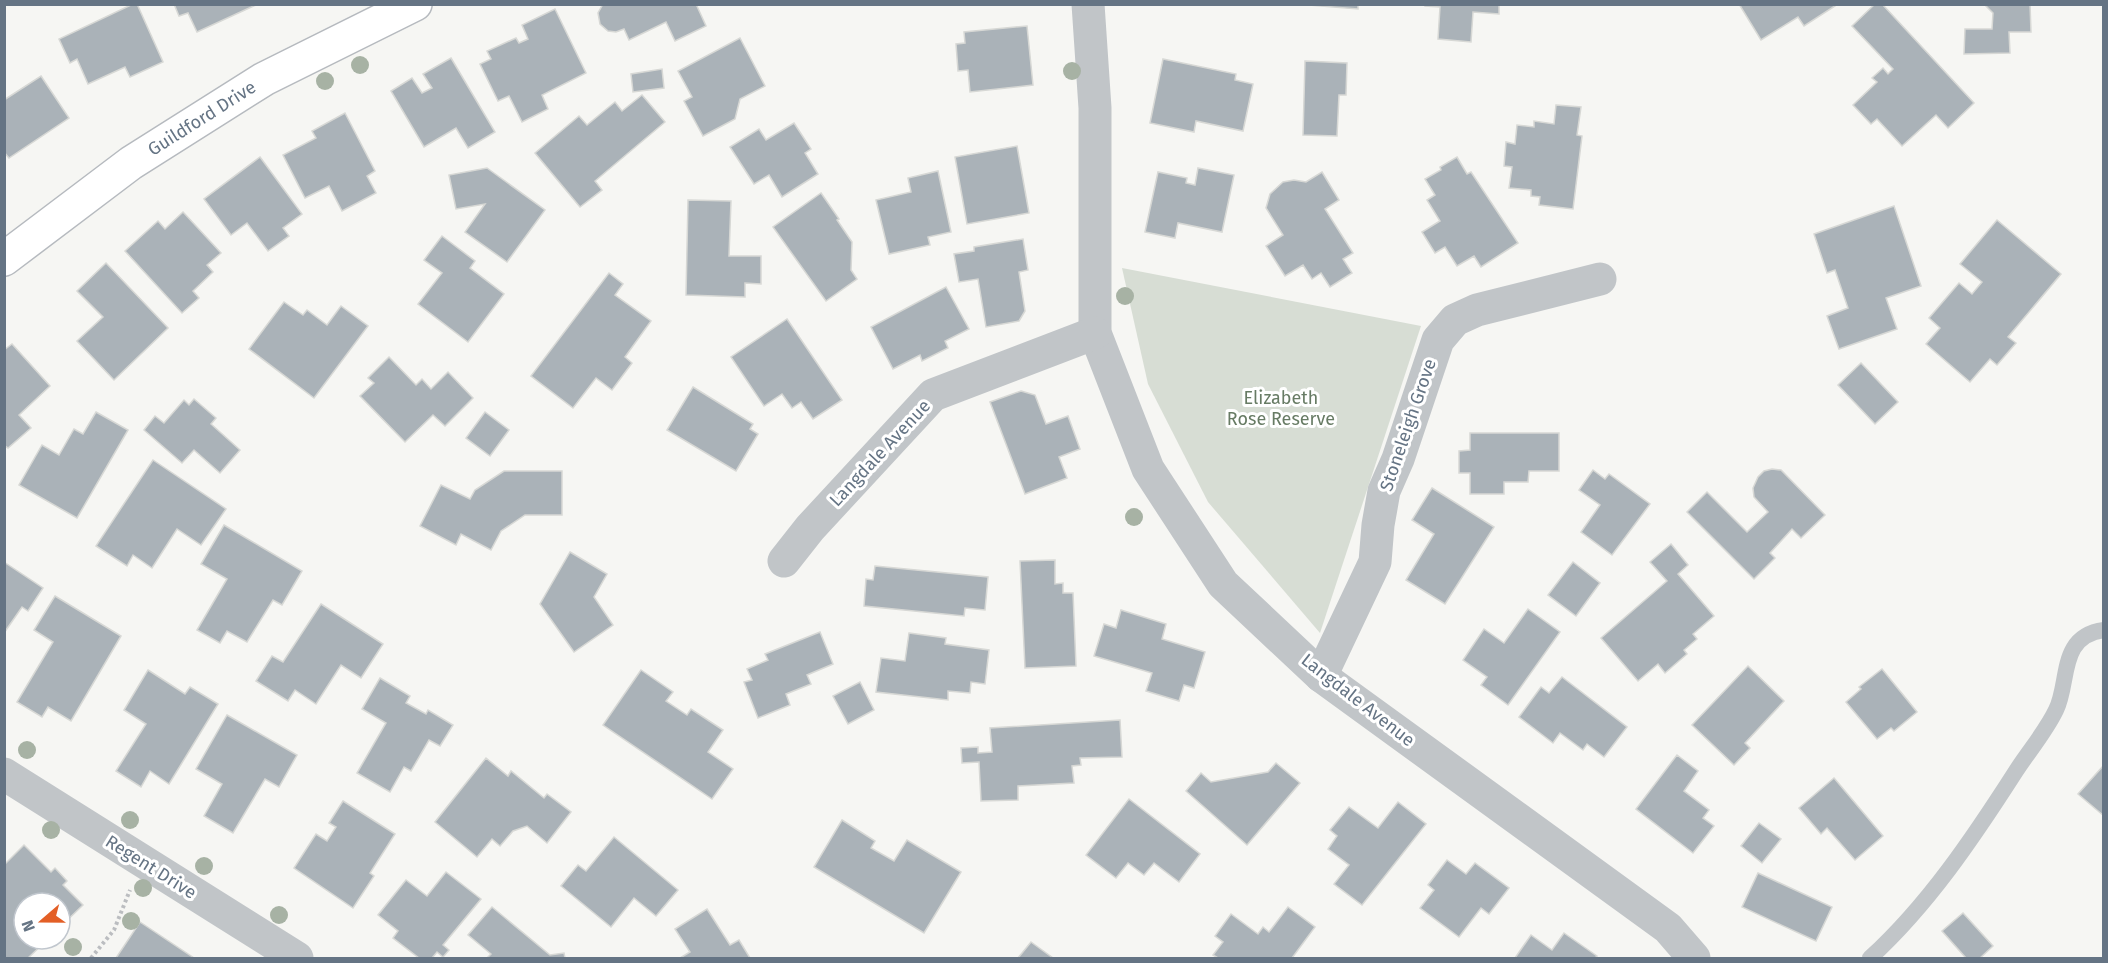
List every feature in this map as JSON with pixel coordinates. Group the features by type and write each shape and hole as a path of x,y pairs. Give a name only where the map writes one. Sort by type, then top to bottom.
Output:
{"street":[{"name":"Guildford Drive","path":"4,259 131,163 264,79 415,4"},
{"name":"Langdale Avenue","path":"1088,4 1095,108 1095,333 1148,469 1223,585 1321,676 1668,928 1694,958"},
{"name":"Stoneleigh Grove","path":"1321,676 1375,562 1384,491 1398,459 1438,340 1455,320 1477,310 1600,279"},
{"name":"Langdale Avenue","path":"784,561 810,528 933,395 1095,333"},
{"name":"Regent Drive","path":"4,774 297,958"}],"lane":[{"path":"1870,958 1934,889 1974,837 2057,709 2065,668 2073,650 2083,637 2103,630"}],"path":[{"path":"91,958 114,930 141,861"}],"green space":[{"name":"Elizabeth Rose Reserve","path":"1122,268 1421,326 1320,633 1208,502 1148,384"}],"building":[{"path":"137,4 163,62 130,77 125,67 88,84 77,59 70,63 59,39"},
{"path":"174,4 258,4 197,32 188,13 179,16"},
{"path":"603,4 696,4 706,26 675,41 666,22 629,40 624,29 616,32 608,31 600,24 598,13"},
{"path":"1296,4 1358,4 1358,9"},
{"path":"1425,4 1499,4 1499,14 1473,12 1471,42 1438,39 1440,7 1425,6"},
{"path":"1739,4 1834,4 1835,6 1804,26 1798,17 1761,40"},
{"path":"1875,4 1882,4 1974,103 1948,128 1936,115 1902,146 1877,119 1871,124 1853,105 1877,82 1872,78 1883,68 1888,74 1893,69 1852,26"},
{"path":"1984,4 2030,4 2031,32 2009,32 2010,53 1964,54 1965,29 1992,29 1993,13"},
{"path":"555,9 586,73 542,95 548,109 522,122 509,96 498,101 480,64 491,59 487,51 516,38 519,43 528,39 522,25"},
{"path":"1027,26 1033,85 970,92 968,70 958,71 956,44 965,43 964,32"},
{"path":"740,38 765,86 740,99 735,119 703,136 684,101 692,97 678,71"},
{"path":"451,58 495,132 468,148 456,128 424,147 391,91 412,78 422,93 432,88 423,74"},
{"path":"1163,59 1236,74 1235,80 1253,84 1243,131 1196,121 1194,132 1150,123"},
{"path":"1305,61 1347,63 1346,95 1339,95 1337,136 1303,135"},
{"path":"662,69 664,88 633,92 631,74"},
{"path":"41,76 69,118 9,158 4,152 4,100"},
{"path":"642,95 665,122 595,181 602,190 580,207 535,153 579,116 587,125 615,102 622,111"},
{"path":"1556,105 1581,107 1577,135 1582,136 1573,209 1539,205 1540,197 1531,196 1531,190 1509,188 1512,167 1504,166 1506,142 1515,144 1517,125 1534,127 1534,121 1554,124"},
{"path":"345,113 375,171 367,176 376,193 342,211 329,186 305,198 283,155 316,138 312,131"},
{"path":"794,123 811,149 805,153 818,174 782,197 769,175 754,184 730,147 759,129 766,140"},
{"path":"1017,146 1029,213 967,224 955,157"},
{"path":"260,157 302,214 283,228 289,236 268,251 247,223 231,235 204,199"},
{"path":"1457,157 1467,174 1471,172 1518,243 1481,267 1474,256 1457,266 1445,247 1435,253 1422,232 1440,221 1427,200 1435,195 1425,179"},
{"path":"487,168 545,210 507,262 465,232 485,204 456,209 449,175"},
{"path":"1198,168 1234,175 1222,232 1178,223 1175,238 1145,232 1158,172 1187,178 1186,183 1195,185"},
{"path":"938,171 951,232 928,237 930,245 889,254 876,200 911,192 908,178"},
{"path":"1322,172 1339,200 1325,209 1353,253 1343,259 1352,273 1330,287 1321,273 1312,279 1303,265 1285,276 1266,246 1283,235 1266,208 1270,194 1283,182 1294,180 1306,182"},
{"path":"821,193 852,242 851,270 857,279 826,301 773,227"},
{"path":"688,200 731,201 729,256 761,256 761,284 745,283 745,297 686,295"},
{"path":"1894,206 1921,286 1886,298 1897,329 1839,349 1827,316 1848,308 1835,270 1827,273 1814,234"},
{"path":"183,212 221,253 207,265 213,272 193,291 199,298 182,313 125,251 158,221 165,229"},
{"path":"1997,220 2061,274 2008,337 2016,343 1997,365 1990,359 1970,382 1926,344 1940,328 1929,318 1959,283 1972,294 1982,282 1960,264"},
{"path":"442,236 475,261 470,268 504,294 468,342 418,304 442,273 424,260"},
{"path":"1023,239 1028,270 1019,272 1025,311 1019,321 986,327 978,279 959,282 954,254 974,251 974,247"},
{"path":"106,263 168,328 114,380 77,341 103,317 77,291"},
{"path":"609,273 623,284 615,295 651,321 625,357 632,363 612,390 596,378 573,408 531,376"},
{"path":"946,287 969,329 945,341 948,348 922,361 920,355 893,369 871,327"},
{"path":"284,302 303,315 307,310 327,325 341,306 368,326 314,398 249,349"},
{"path":"787,319 842,400 813,419 801,402 792,408 782,394 764,406 731,357"},
{"path":"12,344 50,386 19,415 31,428 8,448 4,445 4,350"},
{"path":"389,357 416,385 422,379 431,389 448,372 473,398 445,426 433,415 405,442 360,396 374,383 368,378"},
{"path":"1861,363 1898,402 1875,424 1838,385"},
{"path":"693,387 753,424 750,429 758,434 736,471 667,430"},
{"path":"1021,391 1035,395 1046,424 1068,416 1080,449 1059,457 1067,478 1025,494 990,402"},
{"path":"194,399 216,418 211,424 240,450 220,473 194,450 182,463 144,430 155,416 164,423 184,400 189,405"},
{"path":"96,412 128,430 77,518 19,485 42,445 59,455 74,429 83,434"},
{"path":"485,412 509,430 490,456 466,438"},
{"path":"1470,433 1559,433 1559,471 1529,471 1528,482 1504,482 1504,494 1470,494 1470,473 1459,473 1459,451 1470,450"},
{"path":"153,460 226,509 201,545 177,529 152,568 133,555 127,566 96,546"},
{"path":"1593,470 1605,479 1609,474 1650,504 1612,555 1581,532 1600,505 1579,490"},
{"path":"1781,470 1825,515 1801,538 1792,529 1770,553 1775,558 1754,579 1687,512 1707,492 1747,532 1768,512 1754,497 1753,488 1764,471"},
{"path":"504,471 562,471 562,515 525,515 501,531 491,550 461,534 456,545 420,526 441,485 470,499 475,490"},
{"path":"1432,488 1494,527 1445,604 1406,580 1434,534 1412,520"},
{"path":"224,525 302,571 282,605 273,600 247,642 227,631 220,643 197,630 227,579 201,564"},
{"path":"1671,544 1688,565 1678,574 1714,616 1693,634 1697,639 1684,650 1687,654 1665,673 1658,664 1638,681 1601,638 1667,581 1650,562"},
{"path":"570,552 607,574 594,597 613,625 574,652 540,604"},
{"path":"1055,560 1055,584 1063,583 1063,593 1073,593 1076,666 1025,668 1020,561"},
{"path":"4,562 43,588 28,611 22,607 4,633"},
{"path":"1573,562 1600,583 1576,616 1548,595"},
{"path":"875,566 988,577 985,610 965,608 964,616 864,606 866,579 873,580"},
{"path":"55,596 121,636 71,721 48,707 42,717 17,702 53,642 34,630"},
{"path":"321,604 383,644 361,678 341,665 316,704 295,690 288,701 256,681 272,656 283,662"},
{"path":"1528,609 1560,632 1508,705 1481,685 1487,677 1463,660 1484,629 1504,643"},
{"path":"1121,610 1166,624 1162,639 1205,652 1194,688 1184,685 1179,701 1146,691 1152,673 1094,656 1104,624 1116,628"},
{"path":"820,632 833,664 807,675 811,684 786,694 790,705 758,718 744,682 752,680 747,669 768,660 765,654"},
{"path":"909,633 946,638 945,644 989,650 985,684 971,682 970,693 948,691 948,700 876,692 881,658 905,661"},
{"path":"1748,666 1784,701 1745,743 1750,748 1734,765 1692,725"},
{"path":"1882,669 1917,712 1894,731 1891,728 1877,739 1846,702 1861,689 1859,687"},
{"path":"148,670 185,694 190,687 218,704 169,784 150,771 141,787 116,771 146,724 124,710"},
{"path":"641,670 673,692 666,701 687,715 691,709 723,730 708,752 733,769 712,799 603,725"},
{"path":"1562,677 1627,727 1604,757 1587,744 1583,750 1560,733 1553,743 1519,717 1541,687 1549,693"},
{"path":"380,678 410,696 406,703 426,714 428,710 453,725 440,746 429,740 411,771 404,767 390,792 357,773 386,723 362,709"},
{"path":"860,682 874,710 848,724 833,696"},
{"path":"227,715 297,755 279,787 265,779 233,833 204,816 222,784 196,769"},
{"path":"1120,720 1122,757 1080,758 1081,765 1072,766 1074,783 1018,786 1018,800 981,801 979,762 962,763 961,748 978,747 978,753 992,752 990,728"},
{"path":"1677,755 1698,771 1684,791 1709,810 1703,818 1714,826 1693,853 1636,809"},
{"path":"486,758 508,776 511,771 544,798 547,794 571,812 547,843 527,826 513,831 500,846 492,839 477,857 435,822"},
{"path":"1276,763 1300,783 1247,845 1186,791 1201,773 1211,782 1268,772"},
{"path":"2104,765 2104,816 2078,794"},
{"path":"1834,778 1883,836 1855,860 1827,828 1821,834 1799,808"},
{"path":"1129,799 1200,854 1179,882 1154,863 1144,875 1128,863 1116,878 1086,855"},
{"path":"343,801 395,834 370,873 374,876 353,908 294,868 316,834 327,841 336,827 329,823"},
{"path":"1398,802 1426,824 1362,905 1334,884 1349,865 1328,849 1337,836 1330,830 1349,807 1378,828"},
{"path":"842,820 875,841 871,848 894,861 907,840 961,872 924,933 814,867"},
{"path":"1759,823 1781,839 1762,863 1741,846"},
{"path":"614,837 678,890 656,916 634,898 611,927 561,886 578,865 586,871"},
{"path":"24,845 51,872 55,868 67,881 63,885 69,891 12,891 12,951 35,951 28,958 4,958 4,865"},
{"path":"1447,860 1466,874 1475,863 1509,888 1489,914 1481,908 1459,937 1420,908 1434,890 1428,885"},
{"path":"446,872 481,899 443,945 449,950 443,957 437,952 432,958 419,958 393,938 398,931 378,915 406,880 427,896"},
{"path":"1758,873 1832,907 1816,941 1742,907"},
{"path":"72,894 83,905 72,916"},
{"path":"492,907 550,955 564,953 565,958 487,958 491,954 468,935"},
{"path":"1288,907 1315,927 1292,958 1218,958 1213,955 1223,942 1215,936 1231,914 1258,934 1263,927 1269,932"},
{"path":"707,909 730,945 739,940 750,958 680,958 690,952 675,929"},
{"path":"1963,913 1993,946 1980,958 1966,958 1942,931"},
{"path":"140,922 194,958 116,958"},
{"path":"1564,933 1597,956 1595,958 1515,958 1531,935 1552,950"},
{"path":"1031,942 1053,958 1018,958"}]}
